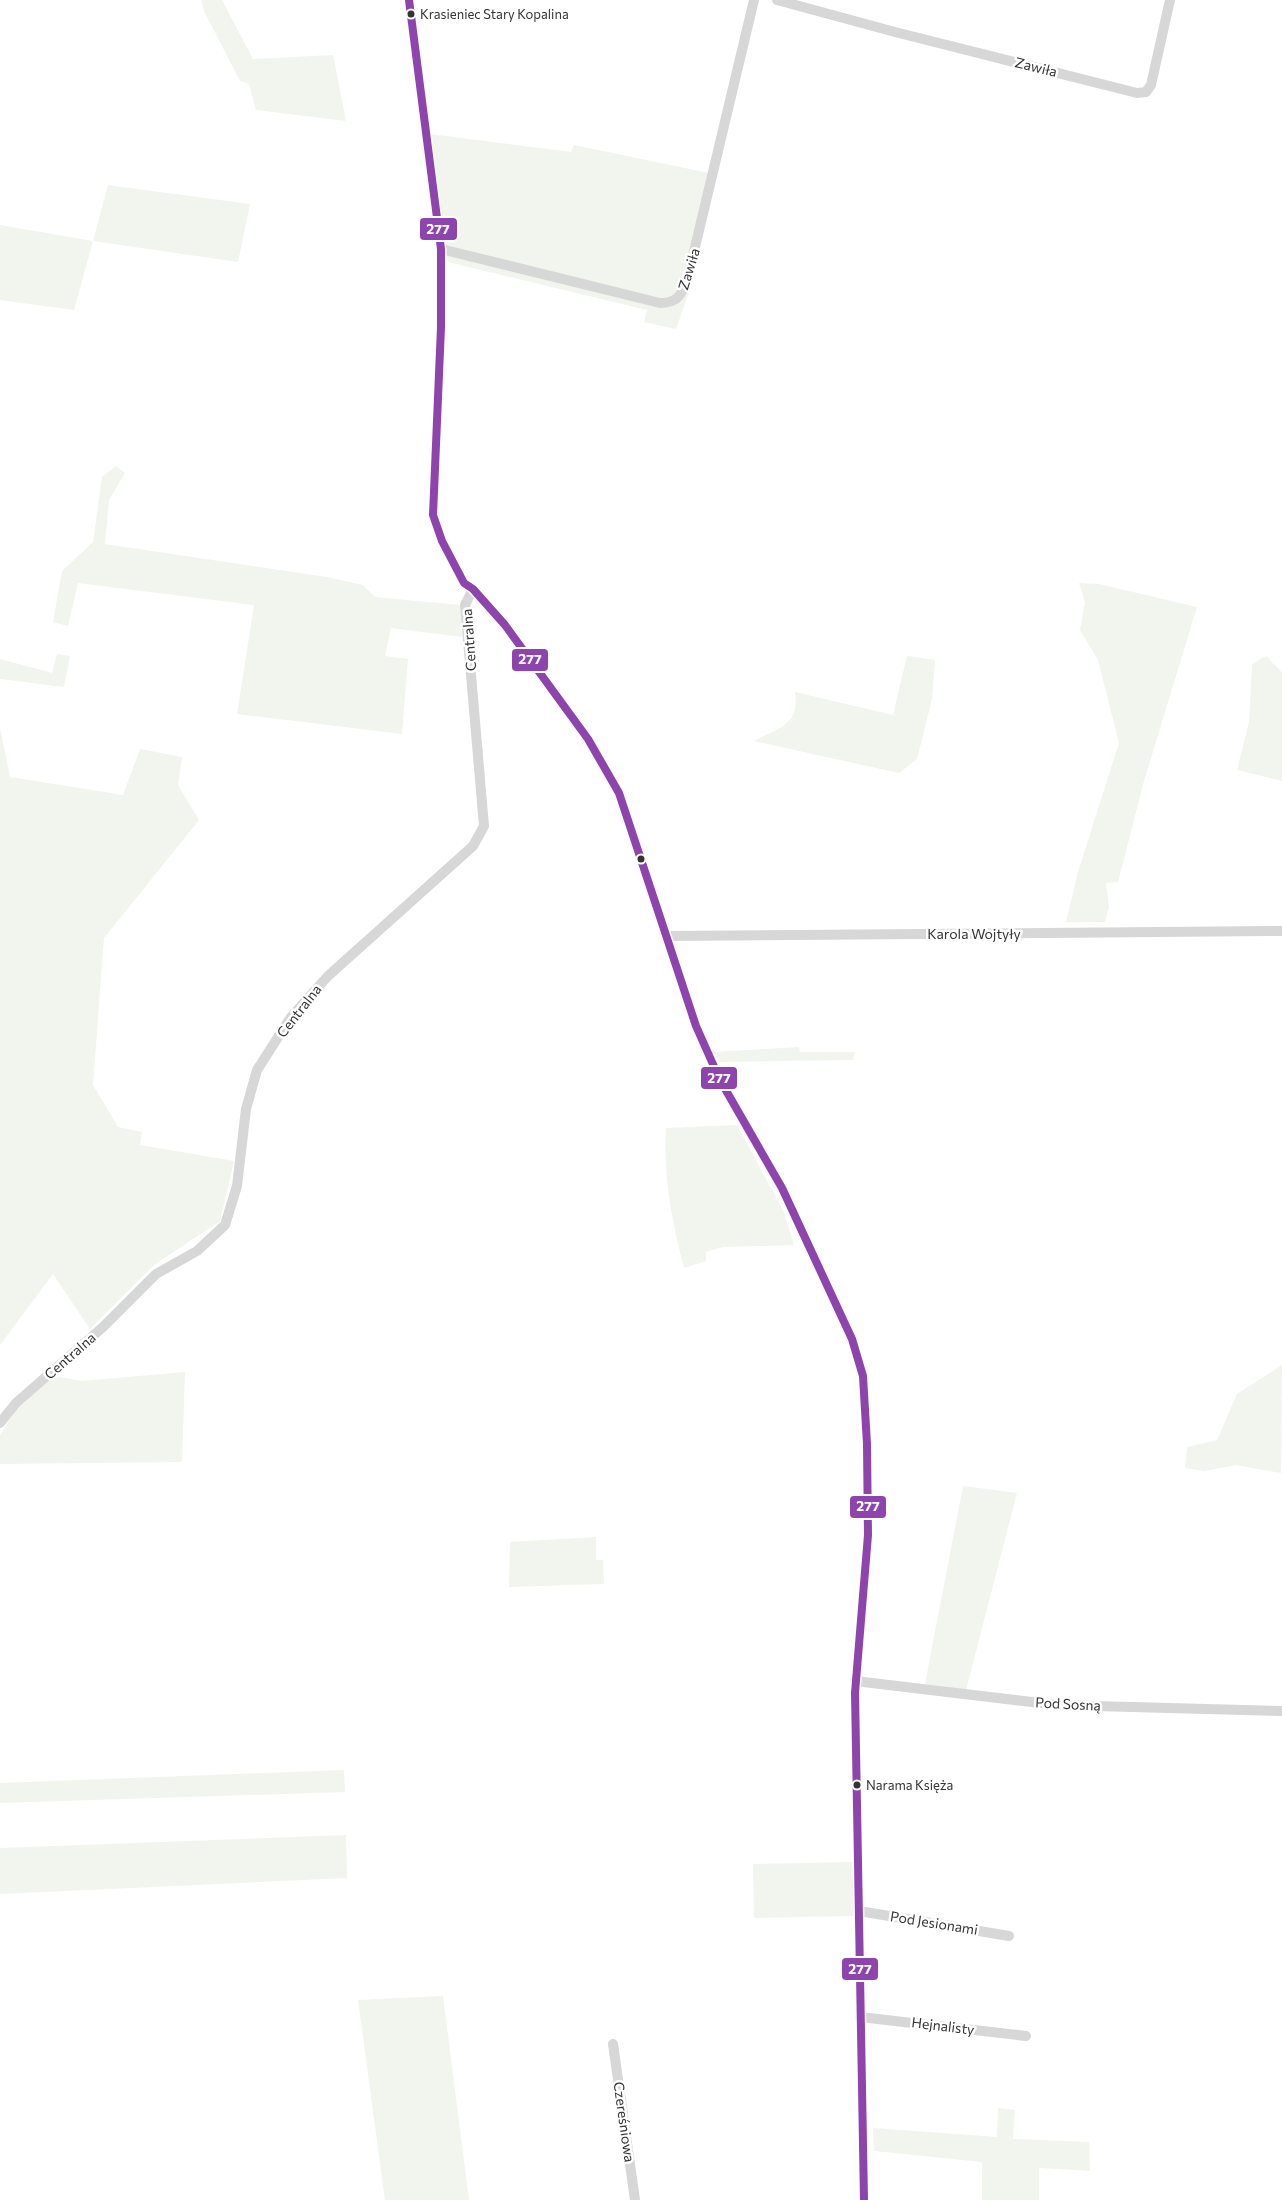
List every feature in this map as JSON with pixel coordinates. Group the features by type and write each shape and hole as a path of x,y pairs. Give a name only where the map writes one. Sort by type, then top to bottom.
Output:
{"street":[{"path":"409,0 441,249 441,327 434,442 433,515 442,541 464,583 472,589 505,625 588,739 619,793 696,1026 720,1080 782,1188 852,1339 863,1376 867,1444 868,1535 855,1680 864,2200"},
{"name":"Zawiła","path":"441,249 660,303 670,303 679,299 686,285 754,0"},
{"name":"Zawiła","path":"777,0 894,32 1136,93 1146,92 1150,85 1170,0"},
{"name":"Centralna","path":"0,1423 16,1403 103,1327 156,1274 197,1250 225,1225 237,1186 246,1109 257,1070 290,1017 328,976 473,846 484,826 465,605 472,589"},
{"name":"Karola Wojtyły","path":"666,936 1282,931"},
{"name":"Pod Sosną","path":"855,1680 1057,1705 1282,1711"},
{"name":"Pod Jesionami","path":"859,1911 1009,1936"},
{"name":"Hejnalisty","path":"860,2017 1026,2036"},
{"name":"Czereśniowa","path":"613,2044 635,2200"}],"shaded area":[{"path":"201,0 222,0 253,59 333,55 346,121 256,110 249,84 240,81 204,11"},
{"path":"430,134 571,152 574,145 709,173 685,286 676,297 661,302 445,246"},
{"path":"108,185 250,204 238,262 93,241"},
{"path":"0,225 93,241 74,310 0,300"},
{"path":"450,253 654,305 676,305 690,290 676,329 644,322 647,310 448,262 446,256"},
{"path":"116,466 125,473 109,500 105,544 327,577 363,585 375,597 460,605 462,637 391,628 385,656 408,659 402,734 237,714 254,605 78,583 68,626 53,622 62,571 93,542 102,477"},
{"path":"1079,583 1099,584 1197,607 1144,781 1118,882 1106,883 1109,907 1105,922 1066,922 1078,872 1119,743 1098,660 1080,630 1085,602"},
{"path":"57,654 70,656 64,687 0,679 0,659 52,673"},
{"path":"907,656 935,660 932,699 917,759 899,773 754,741 786,724 791,719 796,703 795,692 893,715"},
{"path":"1266,656 1282,672 1282,781 1237,770 1249,722 1252,664"},
{"path":"0,728 10,777 123,795 140,749 182,757 178,785 199,820 104,938 93,1085 118,1127 142,1132 140,1145 234,1161 220,1221 154,1265 90,1329 53,1274 0,1345"},
{"path":"799,1047 800,1052 855,1052 853,1060 720,1062 713,1052"},
{"path":"737,1125 783,1210 794,1245 723,1247 706,1252 706,1261 684,1268 669,1199 665,1146 666,1128"},
{"path":"1282,1365 1281,1473 1236,1465 1205,1471 1185,1468 1187,1447 1217,1440 1237,1394"},
{"path":"185,1372 182,1462 0,1464 0,1435 15,1411 54,1376 82,1381"},
{"path":"963,1486 1017,1493 966,1690 925,1684"},
{"path":"596,1537 596,1560 603,1560 604,1584 509,1587 510,1542"},
{"path":"344,1770 345,1792 0,1803 0,1783"},
{"path":"346,1835 347,1878 0,1894 0,1848"},
{"path":"854,1862 854,1916 754,1918 753,1864"},
{"path":"443,1996 469,2200 385,2200 358,2000"},
{"path":"998,2108 1015,2110 1013,2139 1089,2142 1090,2171 1039,2168 1039,2200 982,2200 982,2162 874,2151 873,2128 997,2137"}],"transit line":[{"name":"277","path":"409,0 441,249 441,327 433,515 442,541 464,583 473,589 505,625 588,739 619,793 696,1026 720,1080 782,1188 852,1339 863,1376 867,1444 868,1535 855,1693 864,2200"}],"place":[{"name":"Krasieniec Stary Kopalina","path":"411,14"},
{"name":"Narama Księża","path":"857,1785"}]}
